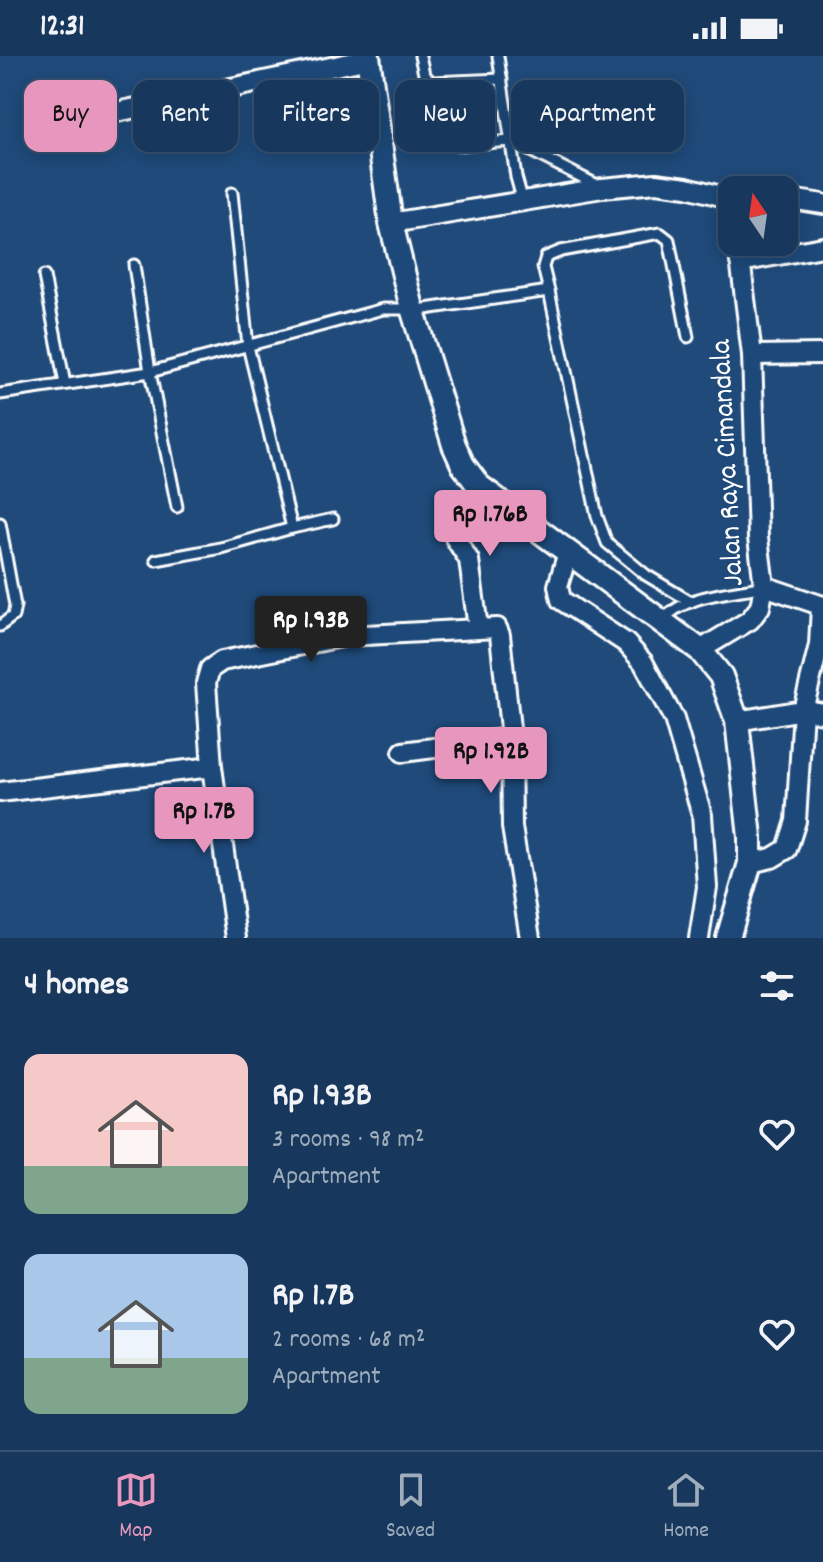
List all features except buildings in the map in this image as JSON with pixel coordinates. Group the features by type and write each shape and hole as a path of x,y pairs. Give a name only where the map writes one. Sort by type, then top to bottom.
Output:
{"street":[{"path":"117,112 368,58 391,223 412,308 463,465 479,486 700,650 721,676 737,721 750,837 750,863 728,938"},
{"path":"391,223 602,188 656,183 718,195"},
{"path":"798,200 823,204"},
{"path":"740,262 823,247"},
{"name":"Jalan Raya Cimandala","path":"700,650 750,620 760,607 764,586 758,538 752,355 739,256"},
{"path":"752,355 823,354"},
{"path":"478,628 469,560 455,538 455,532 479,486"},
{"path":"568,552 558,586 561,600 626,643 643,662 674,719 702,815 707,887 701,938"},
{"path":"750,863 772,858 787,849 796,821 803,710 819,645 822,606 764,586"},
{"path":"236,938 212,767 206,683 210,669 222,661 347,636 497,628 511,738 512,827 530,938"},
{"path":"737,721 803,710 823,713"},
{"path":"403,752 511,738"},
{"path":"0,792 212,767"}],"lane":[{"path":"420,56 424,74 431,82 502,79"},
{"path":"495,142 511,141 498,56"},
{"path":"513,152 523,202"},
{"path":"532,152 602,188"},
{"path":"232,193 248,346 292,528"},
{"path":"688,337 669,240 660,233 561,251 546,257 543,267 597,516 607,543 646,575 691,602"},
{"path":"134,265 150,372 177,507"},
{"path":"44,276 65,384"},
{"path":"0,394 150,372 383,309 549,291"},
{"path":"156,560 221,548 333,519"},
{"path":"0,523 15,606 13,616 0,626"},
{"path":"661,622 669,613 691,602 764,586"}]}
